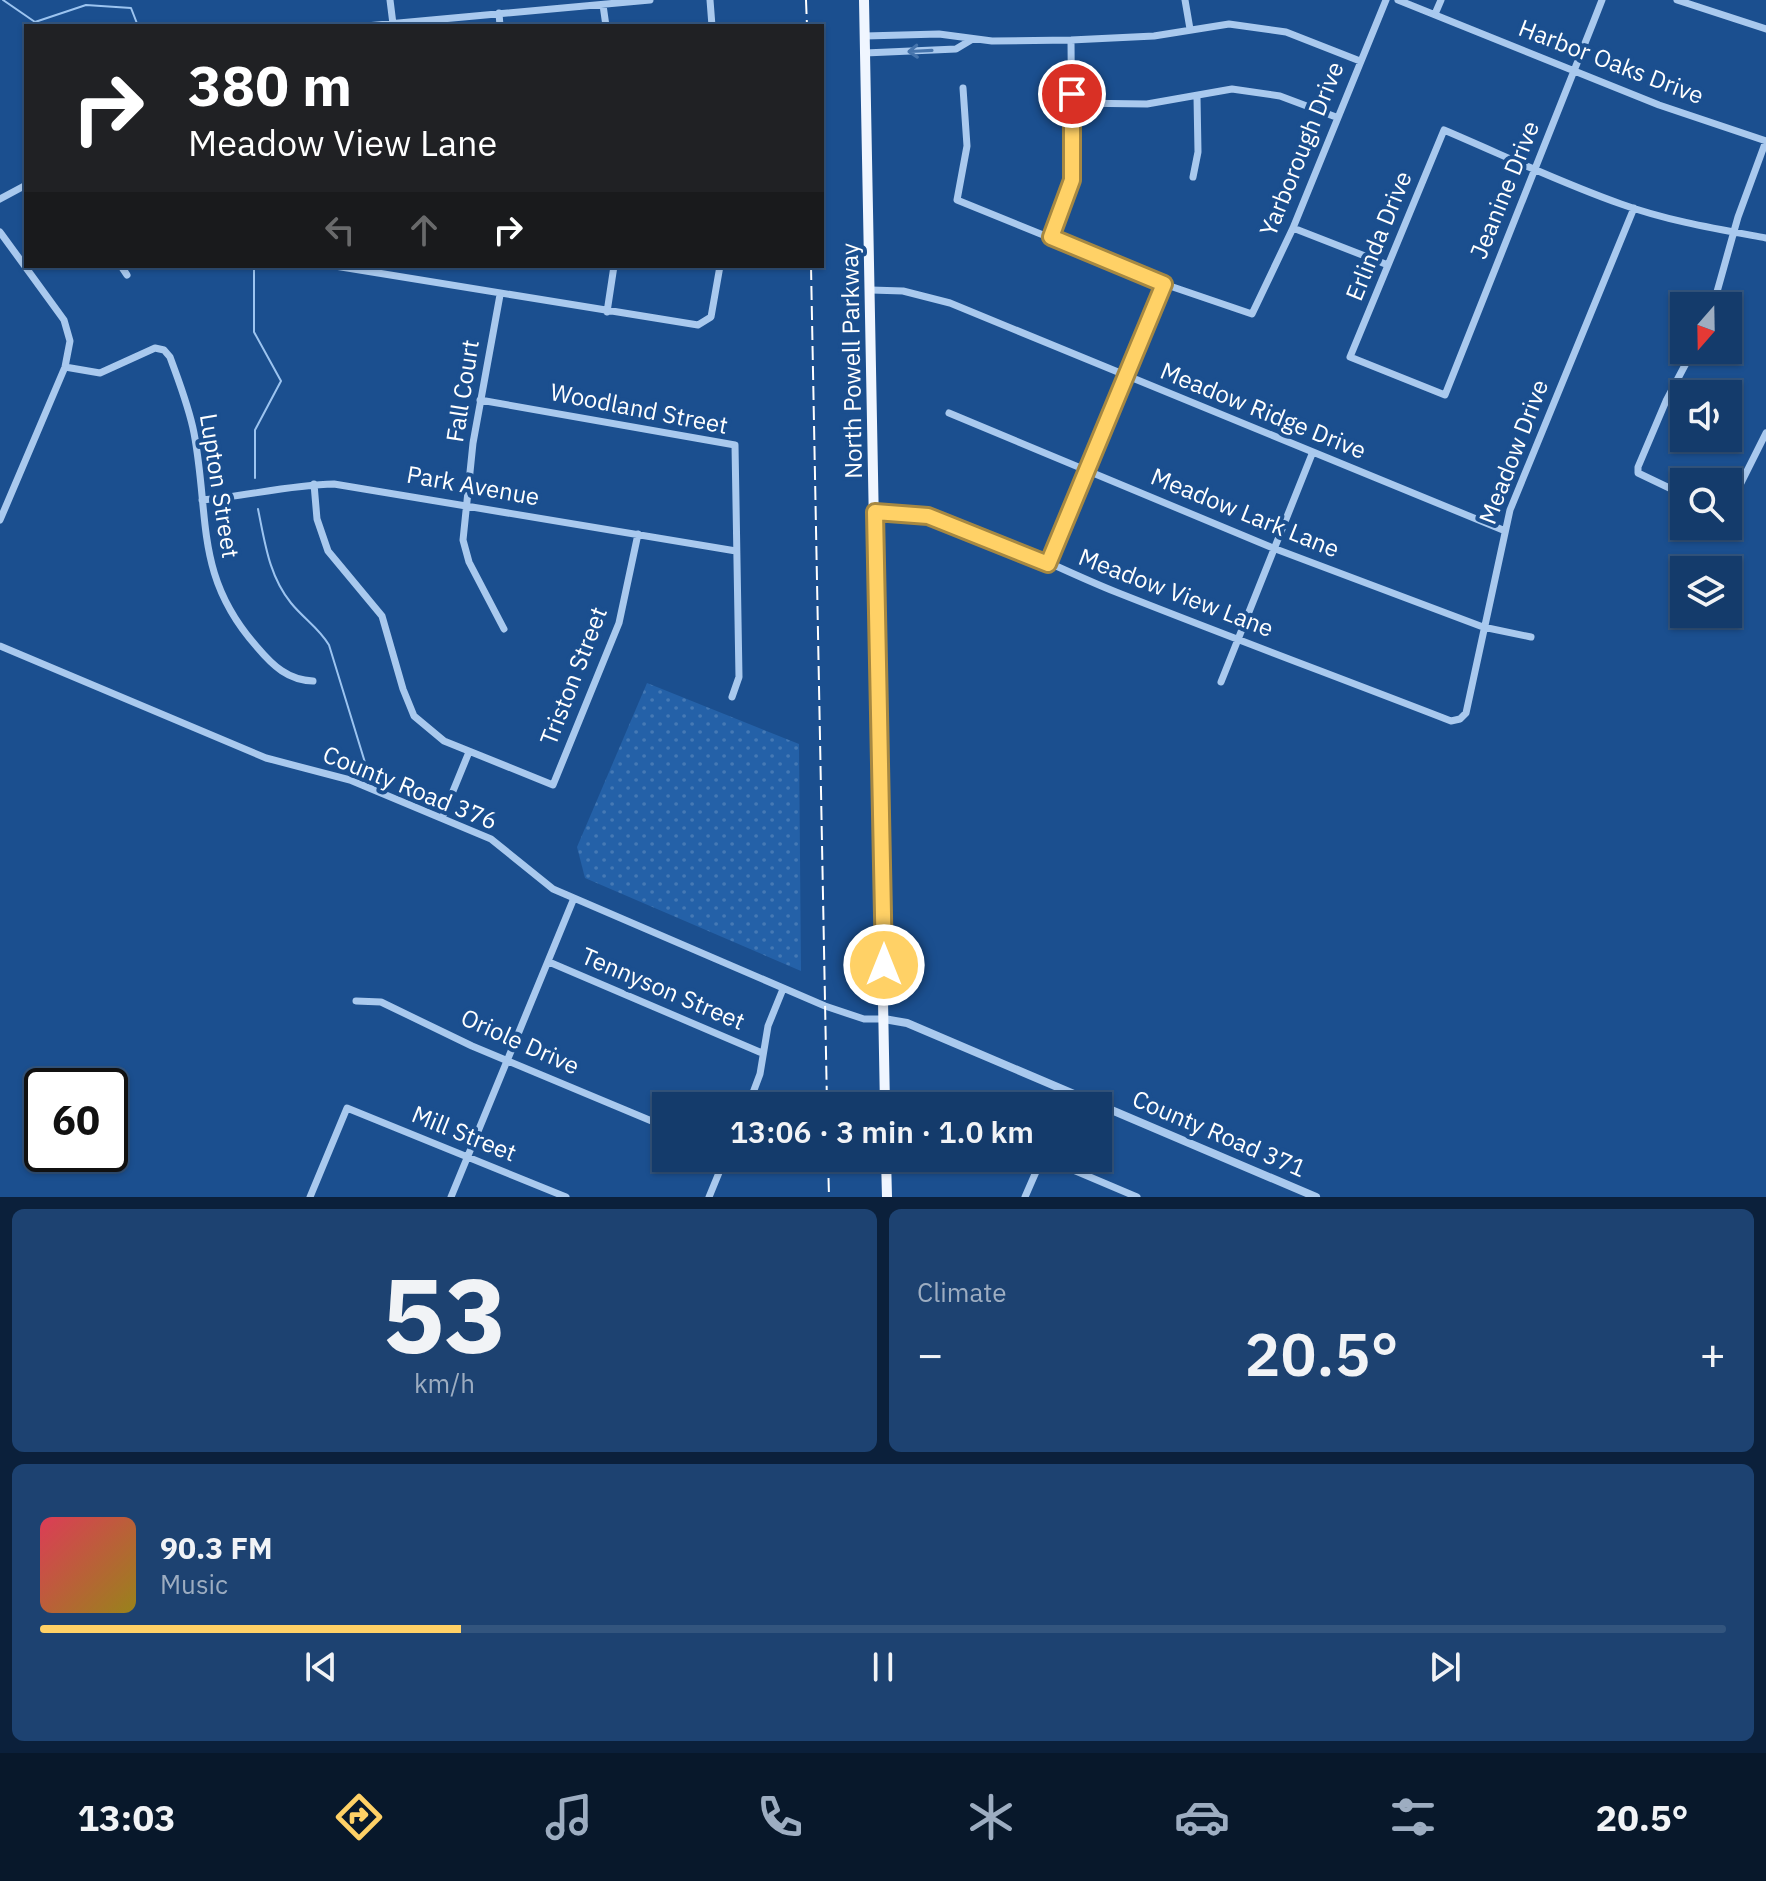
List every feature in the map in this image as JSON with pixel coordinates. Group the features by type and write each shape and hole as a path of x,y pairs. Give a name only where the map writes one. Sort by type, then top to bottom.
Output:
{"main road":[{"name":"North Powell Parkway","path":"864,0 885,1092"},
{"path":"886,1172 887,1197"}],"street":[{"path":"390,0 393,24 650,0"},
{"path":"710,0 712,24"},
{"path":"1185,0 1190,29"},
{"name":"Yarborough Drive","path":"1164,284 1245,315 1256,314 1386,0"},
{"name":"Harbor Oaks Drive","path":"1398,0 1574,71 1766,141"},
{"path":"1435,14 1441,0"},
{"name":"Jeanine Drive","path":"1350,357 1445,395 1602,0"},
{"path":"1677,0 1766,29"},
{"path":"603,5 606,24"},
{"path":"499,13 500,24"},
{"path":"865,36 939,34 973,39 1071,40 1154,36 1229,24 1261,26 1286,32 1360,61"},
{"path":"865,53 956,49 973,39"},
{"path":"1051,237 1072,180 1071,40"},
{"path":"963,88 967,146 957,200 1164,284 1048,564"},
{"path":"1072,103 1114,106 1197,97 1232,89 1280,96 1336,117"},
{"path":"1193,177 1198,152 1197,97"},
{"name":"Erlinda Drive","path":"1350,357 1444,130 1535,168"},
{"path":"1717,292 1766,141"},
{"path":"1535,168 1634,208 1766,238"},
{"path":"0,199 24,186"},
{"name":"Meadow Drive","path":"1460,719 1466,713 1503,530 1634,208"},
{"path":"1293,228 1388,265"},
{"path":"0,232 24,265"},
{"path":"0,520 65,367 70,341 64,320 26,268"},
{"path":"122,268 127,275"},
{"path":"346,268 681,325 707,321 720,268"},
{"path":"607,312 614,268"},
{"name":"Meadow Ridge Drive","path":"871,290 925,295 1503,530"},
{"name":"Fall Court","path":"500,295 480,400 464,550 504,629"},
{"name":"Lupton Street","path":"65,367 100,373 155,348 164,350 170,357 188,409 210,566 226,604 250,639 280,670 293,678 313,681"},
{"path":"1670,488 1638,473 1666,401 1686,364"},
{"name":"Woodland Street","path":"480,400 735,445 736,551"},
{"name":"Meadow Lark Lane","path":"949,413 1273,548 1483,627 1531,637"},
{"path":"1742,481 1766,433"},
{"path":"1221,682 1312,454"},
{"path":"314,484 317,519 328,551 382,616 414,716 433,735 469,752 442,818"},
{"name":"Park Avenue","path":"202,500 314,484 353,486 736,551"},
{"name":"Meadow View Lane","path":"875,512 907,513 938,519 1451,721 1460,719"},
{"name":"Triston Street","path":"469,752 553,785 614,639 638,534"},
{"path":"732,697 739,677 736,551"},
{"name":"County Road 376","path":"0,646 255,754 350,780 442,818 491,839 553,889 783,989 864,1019 884,1019"},
{"path":"451,1197 574,898"},
{"name":"Tennyson Street","path":"549,962 762,1053"},
{"path":"753,1092 760,1074 762,1053 783,989"},
{"name":"Oriole Drive","path":"356,1001 381,1002 507,1060 652,1121"},
{"name":"County Road 371","path":"884,1019 907,1023 1316,1197"},
{"name":"Mill Street","path":"310,1197 347,1108 566,1197"},
{"path":"709,1197 719,1172"},
{"path":"1025,1197 1037,1172"},
{"path":"1077,1172 1137,1197"}],"shaded area":[{"path":"647,683 799,744 801,971 585,878 577,847"}],"waterway":[{"path":"3,0 35,22 86,5 131,8 137,24"},
{"path":"254,268 254,332 281,381 255,430 255,478"},
{"path":"258,509 269,559 278,582 291,603 329,645 367,769"}],"railway":[{"path":"806,0 807,24"},
{"path":"811,268 827,1092"},
{"path":"828,1172 829,1197"}],"route":[{"path":"884,965 875,512 907,513 948,522 1048,564 1164,284 1051,237 1072,180 1072,94"}]}
